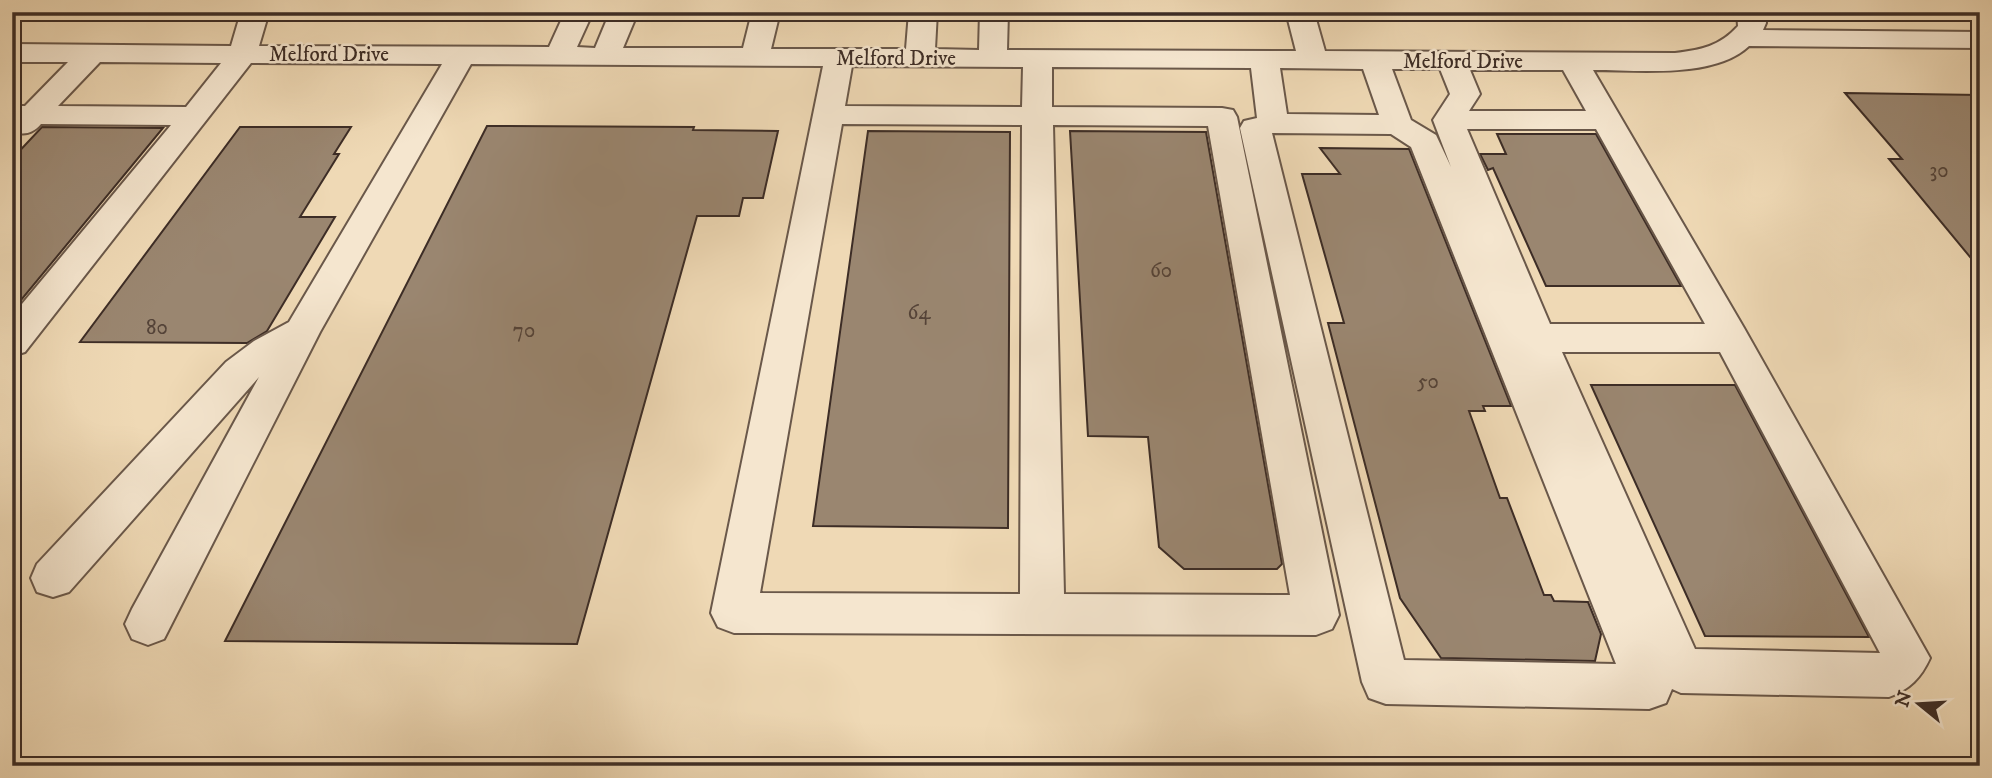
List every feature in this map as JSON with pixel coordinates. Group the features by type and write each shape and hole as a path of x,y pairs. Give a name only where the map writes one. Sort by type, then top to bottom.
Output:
{"street":[{"path":"12,342 242,55 255,12"},
{"path":"559,57 579,12"},
{"path":"606,57 624,12"},
{"path":"755,58 766,12"},
{"path":"920,59 923,12"},
{"path":"993,60 994,12"},
{"path":"1300,12 1313,61"},
{"path":"1746,25 1980,40"},
{"name":"Melford Drive","path":"12,53 1675,62 1722,53 1738,45 1746,25"},
{"path":"19,122 92,54"},
{"path":"148,624 302,332 461,56"},
{"path":"829,115 1222,117 1317,615 734,613 839,58"},
{"path":"1037,60 1042,614"},
{"path":"1180,61 1189,117"},
{"path":"1264,61 1273,123"},
{"path":"1375,62 1398,125"},
{"path":"1448,120 1465,94 1452,62"},
{"path":"1448,120 1537,338 1681,671 1889,676 1907,658 1731,338 1574,62"},
{"path":"19,122 195,116"},
{"path":"1448,120 1606,120"},
{"path":"1273,123 1398,125 1425,142 1649,687 1386,682 1255,128 1273,123"},
{"path":"53,578 239,372 267,351 302,332"},
{"path":"1537,338 1731,338"}],"building":[{"path":"1845,93 1980,95 1980,269 1889,159 1902,159"},
{"path":"487,126 694,127 693,130 778,131 763,198 743,198 739,216 697,216 577,644 225,641"},
{"path":"42,127 163,128 12,311 12,159"},
{"path":"240,127 351,127 334,154 339,154 300,217 335,217 267,331 247,343 80,342"},
{"path":"868,131 1010,132 1008,528 813,526"},
{"path":"1070,131 1206,132 1282,564 1277,569 1184,569 1159,547 1148,437 1088,436"},
{"path":"1497,134 1596,134 1681,286 1546,286 1493,168 1488,170 1480,154 1506,154"},
{"path":"1320,148 1409,149 1511,406 1483,406 1485,411 1469,411 1500,498 1507,498 1544,595 1551,595 1554,601 1588,602 1601,634 1595,661 1441,658 1400,598 1328,323 1344,323 1302,174 1340,174"},
{"path":"1591,385 1735,385 1869,637 1705,636"}]}
